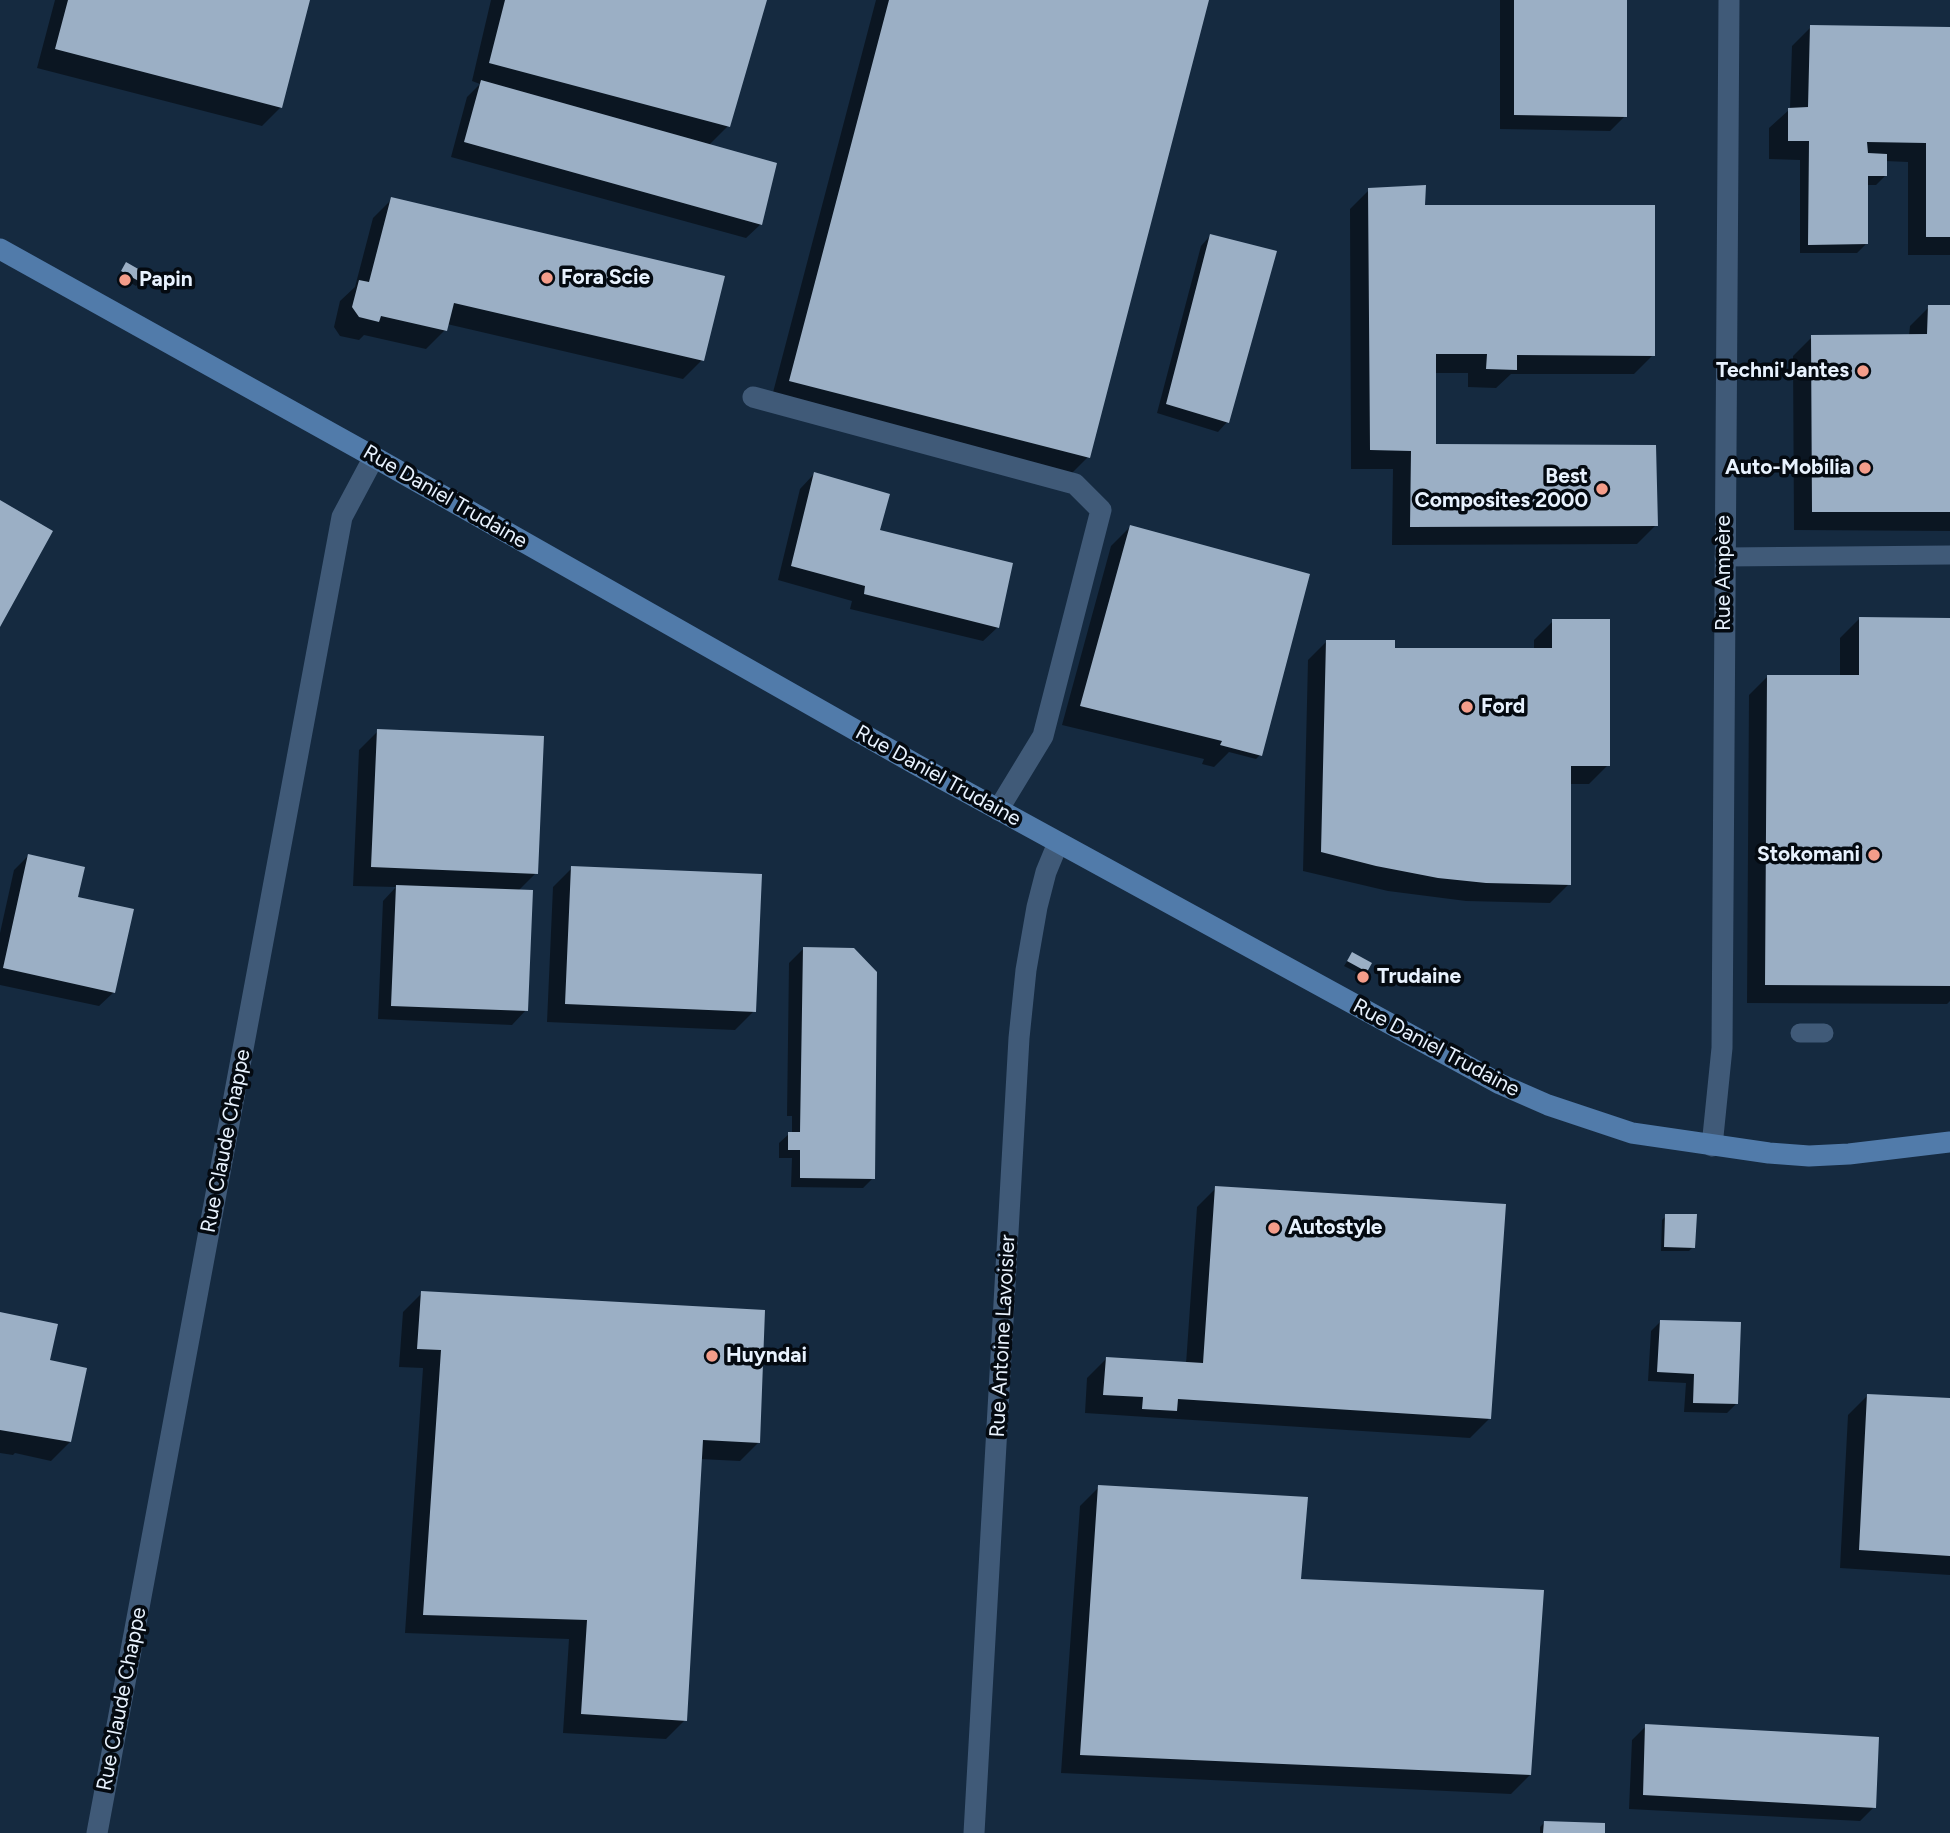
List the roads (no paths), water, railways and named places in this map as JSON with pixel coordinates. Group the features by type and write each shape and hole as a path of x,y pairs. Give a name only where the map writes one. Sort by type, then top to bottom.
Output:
{"main road":[{"name":"Rue Daniel Trudaine","path":"0,248 998,810 1500,1084 1548,1105 1632,1133 1712,1146 1809,1156 1849,1154 1950,1140"}],"street":[{"name":"Rue Ampère","path":"1712,1146 1722,1048 1729,0"},
{"path":"753,397 1074,484 1101,510 1043,736 998,810"},
{"name":"Rue Claude Chappe","path":"97,1833 342,517 374,457"},
{"name":"Rue Antoine Lavoisier","path":"974,1833 1020,1038 1026,970 1037,908 1046,872 1058,843"}],"lane":[{"path":"1724,557 1950,555"},
{"path":"1800,1033 1824,1033"}],"place":[{"name":"Fora Scie","path":"547,278"},
{"name":"Papin","path":"125,280"},
{"name":"Techni'Jantes","path":"1863,371"},
{"name":"Auto-Mobilia","path":"1865,468"},
{"name":"Best Composites 2000","path":"1602,489"},
{"name":"Ford","path":"1467,707"},
{"name":"Stokomani","path":"1874,855"},
{"name":"Trudaine","path":"1363,977"},
{"name":"Autostyle","path":"1274,1228"},
{"name":"Huyndai","path":"712,1356"}]}
